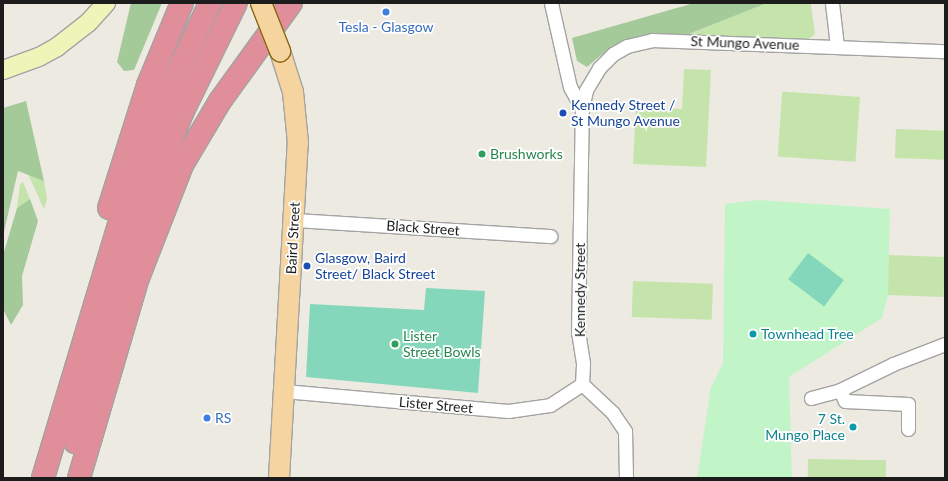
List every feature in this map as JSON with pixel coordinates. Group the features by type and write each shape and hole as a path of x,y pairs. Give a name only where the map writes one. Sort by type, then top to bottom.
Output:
{"highway":[{"path":"38,478 112,198 148,85 182,3"},
{"path":"43,478 125,205 159,112 210,3"},
{"path":"68,478 87,390 100,340 143,207 184,111 236,3"},
{"path":"79,478 138,278 182,165 220,100 291,3"}],"main road":[{"name":"Baird Street","path":"262,3 280,51 297,112 298,143 279,478"}],"street":[{"path":"3,70 39,57 57,47 88,23 106,3"},
{"path":"551,3 570,87 582,109"},
{"path":"832,3 836,46"},
{"name":"St Mungo Avenue","path":"582,109 586,90 599,68 613,54 639,43 665,39 945,51"},
{"name":"Kennedy Street","path":"582,109 577,302 578,333 583,363 582,384"},
{"name":"Black Street","path":"294,220 551,236"},
{"path":"811,398 840,390 882,368 945,344"},
{"path":"582,384 622,423 626,442 626,478"},
{"name":"Lister Street","path":"284,391 508,411 550,404 582,384"},
{"path":"840,390 845,401 908,404 908,429"}],"green space":[{"path":"131,3 162,3 134,70 124,71 117,62"},
{"path":"694,3 767,3 681,37 640,36 612,46 587,67 577,61 572,38"},
{"path":"767,3 811,4 815,34 802,44 681,37"},
{"path":"684,69 711,70 706,167 633,164 636,107 682,109"},
{"path":"782,92 860,97 855,162 778,156"},
{"path":"26,101 44,181 18,171 3,236 3,108"},
{"path":"896,129 945,131 944,160 895,158"},
{"path":"28,174 44,181 47,199 44,209"},
{"path":"23,182 30,199 17,208 20,184"},
{"path":"30,199 38,221 22,276 23,305 11,325 3,309 3,255 17,208"},
{"path":"759,200 890,209 888,295 882,318 789,377 792,478 697,478 711,387 723,363 725,204"},
{"path":"808,253 844,280 824,306 788,279"},
{"path":"888,255 945,257 944,297 887,295"},
{"path":"633,281 713,284 712,320 632,317"},
{"name":"Lister Street Bowls","path":"426,288 485,291 478,393 306,377 310,304 424,310"},
{"path":"808,459 886,460 886,478 808,478"}],"place":[{"name":"Tesla - Glasgow","path":"386,12"},
{"name":"Kennedy Street / St Mungo Avenue","path":"563,113"},
{"name":"Brushworks","path":"482,154"},
{"name":"Glasgow, Baird Street/ Black Street","path":"307,266"},
{"name":"Townhead Tree","path":"753,334"},
{"name":"Lister Street Bowls","path":"395,344"},
{"name":"RS","path":"207,418"},
{"name":"7 St. Mungo Place","path":"853,427"}]}
